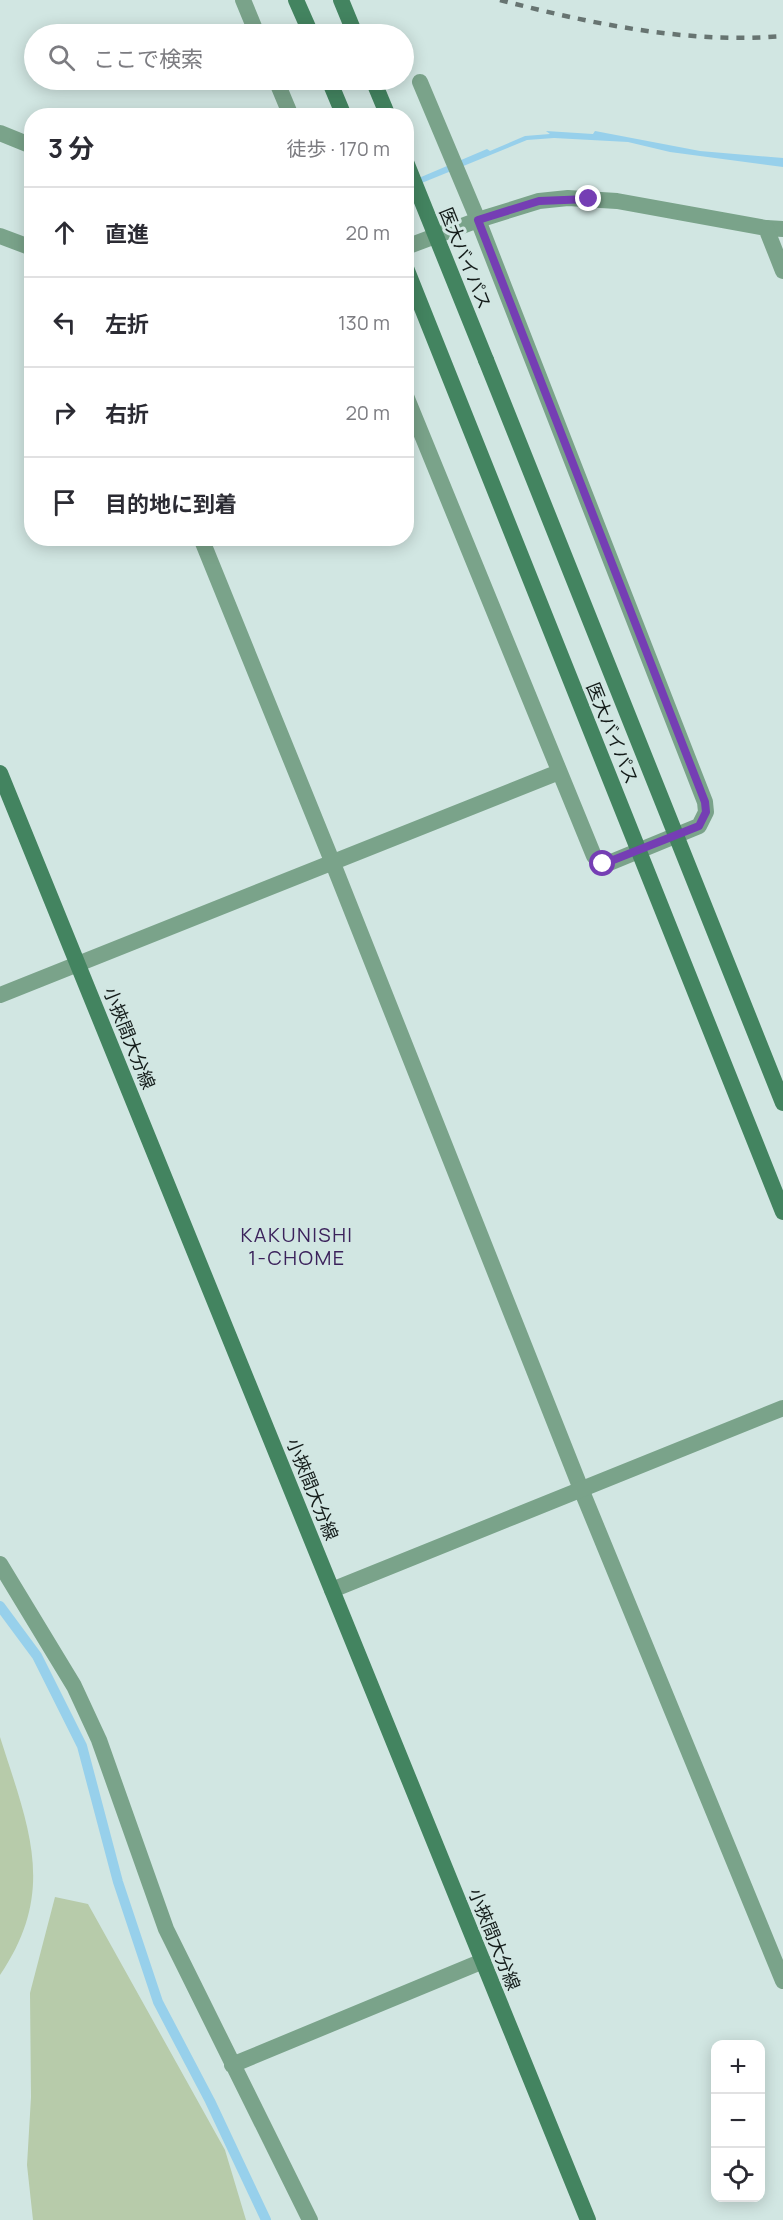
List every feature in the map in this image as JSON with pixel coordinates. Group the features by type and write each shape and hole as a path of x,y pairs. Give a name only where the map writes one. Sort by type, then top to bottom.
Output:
{"main road":[{"path":"296,0 307,24"},
{"path":"341,0 351,24"},
{"path":"333,90 341,108"},
{"path":"377,90 385,108"},
{"name":"医大バイパス","path":"414,182 783,1103"},
{"name":"医大バイパス","path":"414,287 783,1212"},
{"name":"小挾間大分線","path":"0,773 588,2220"}],"street":[{"path":"243,0 253,24"},
{"path":"414,416 559,772 599,861 609,863 699,826 704,821 705,802 478,220 420,82"},
{"path":"280,90 288,108"},
{"path":"0,133 24,143"},
{"path":"414,244 478,220 539,201 568,198 617,201 783,230"},
{"path":"766,228 783,271"},
{"path":"0,236 24,245"},
{"path":"204,546 581,1489 783,1982"},
{"path":"0,994 559,772"},
{"path":"333,1590 783,1408"},
{"path":"0,1564 74,1686 99,1740 166,1929 310,2220"},
{"path":"232,2065 483,1961"}],"green space":[{"path":"0,1737 28,1829 33,1886 28,1914 18,1944 0,1975"},
{"path":"55,1897 88,1904 225,2150 246,2220 33,2220 27,2165 31,2097 30,1993"}],"water":[{"path":"546,131 593,134 595,131 700,151 783,158 783,167 670,152 628,142 554,138 527,140 414,186 414,180 487,149 490,151 525,136 550,134"}],"waterway":[{"path":"0,1606 37,1656 82,1746 118,1882 158,2002 210,2101 266,2220"}],"railway":[{"path":"500,0 570,17 640,30 712,37 783,36"}],"district":[{"name":"KAKUNISHI 1-CHOME","path":"297,1246"}],"route":[{"path":"589,199 568,198 539,201 478,220 705,802 704,821 699,826 603,864"}]}
